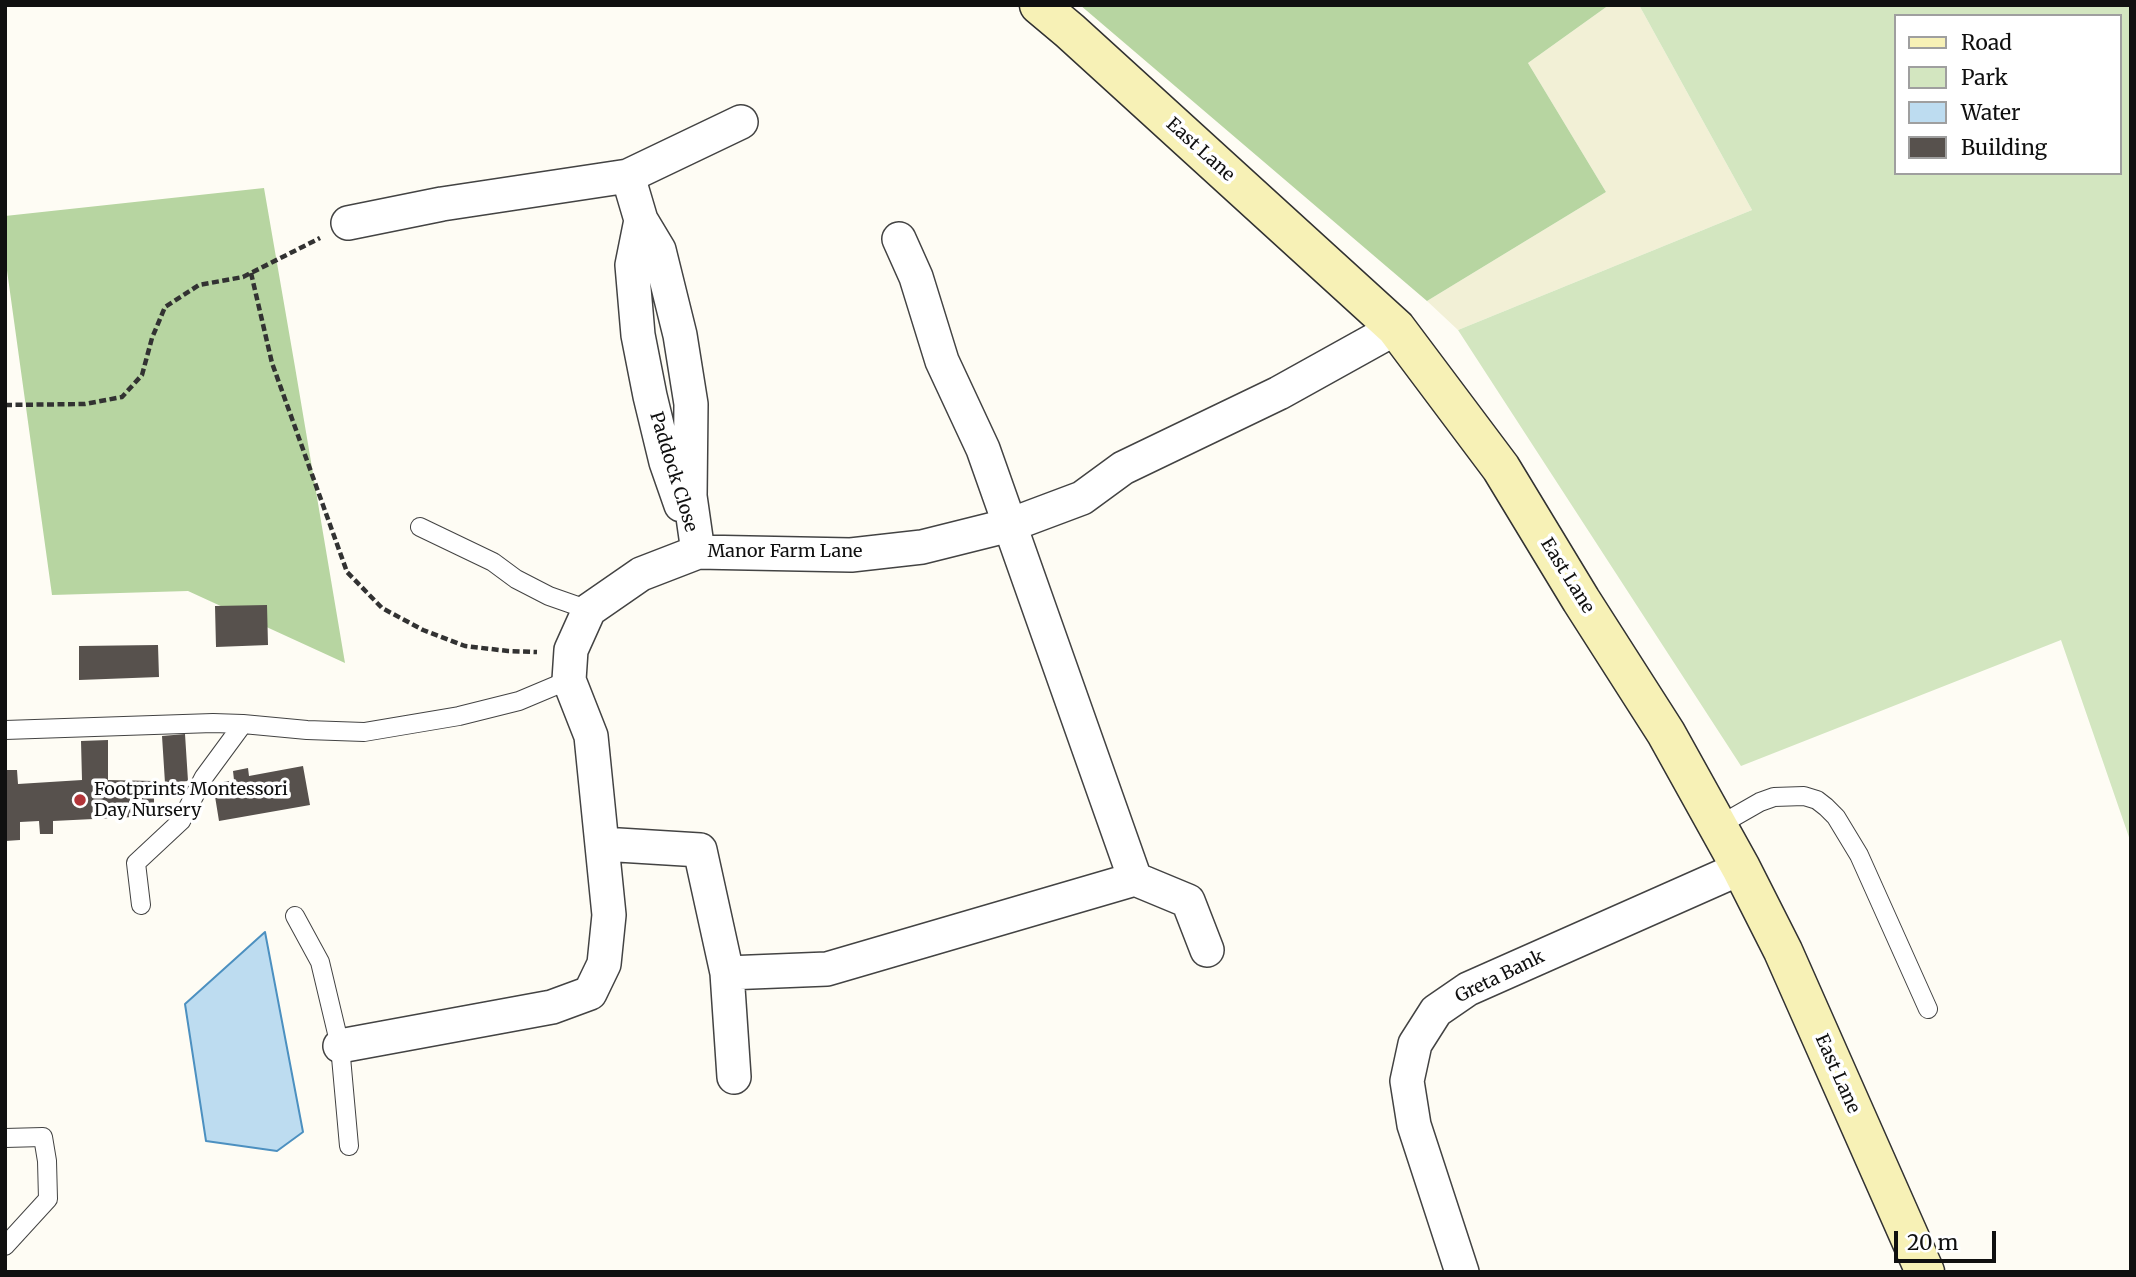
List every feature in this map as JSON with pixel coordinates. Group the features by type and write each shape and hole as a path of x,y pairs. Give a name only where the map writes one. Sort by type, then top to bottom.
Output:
{"street":[{"name":"East Lane","path":"1039,5 1396,328 1501,468 1666,733 1741,868 1783,951 1925,1272"},
{"path":"348,223 442,204 628,176 741,122"},
{"name":"Paddock Close","path":"628,176 640,220 659,250 680,335 691,404 690,496 698,552"},
{"path":"899,239 916,276 942,361 983,449 1135,878"},
{"name":"Manor Farm Lane","path":"589,610 641,574 698,552 851,555 922,547 1010,525 1082,498 1123,468 1279,393 1396,328"},
{"path":"340,1046 552,1007 590,993 604,964 609,915 591,736 570,665 589,610"},
{"path":"602,844 701,850 727,973 734,1077"},
{"name":"Greta Bank","path":"1462,1272 1414,1125 1407,1081 1415,1044 1436,1011 1468,989 1741,868"},
{"path":"727,973 827,969 1135,878 1188,901 1207,950"}],"lane":[{"path":"420,527 493,562 516,579 550,596 589,610"},
{"path":"5,730 243,724 364,732 471,713 519,701 570,665"},
{"path":"141,905 136,863 181,821 204,777 243,724"},
{"path":"1718,826 1774,797 1804,796 1817,800 1826,807 1836,817 1859,855 1928,1009"},
{"path":"295,916 320,962 340,1046 349,1146"},
{"path":"5,1138 43,1138 47,1161 48,1199 5,1246"}],"path":[{"path":"5,405 85,404 122,397 142,375 152,338 165,307 199,285 243,277 348,223"},
{"path":"251,273 272,363 347,572 382,608 424,630 465,646 547,653 570,665"}],"shaded area":[{"path":"1609,5 1639,5 1752,210 1458,330 1427,301 1606,192 1528,63"}],"green space":[{"path":"1080,5 1609,5 1528,63 1606,192 1427,301"},
{"path":"1639,5 2131,5 2131,843 2061,640 1741,766 1458,330 1752,210"},
{"path":"264,188 345,663 188,591 52,595 5,256 5,216"}],"water":[{"path":"265,932 303,1132 277,1151 206,1141 185,1004"}],"building":[{"path":"267,605 268,645 216,647 215,606"},
{"path":"158,645 159,677 79,680 79,646"},
{"path":"185,734 188,781 165,783 162,736"},
{"name":"Footprints Montessori Day Nursery","path":"108,740 108,780 154,781 154,816 53,821 53,834 40,834 39,821 20,822 20,840 5,841 5,770 17,770 18,784 82,780 81,741"},
{"path":"303,766 310,805 219,821 213,784 234,780 233,771 248,768 249,776"}],"place":[{"name":"Footprints Montessori Day Nursery","path":"80,800"}]}
